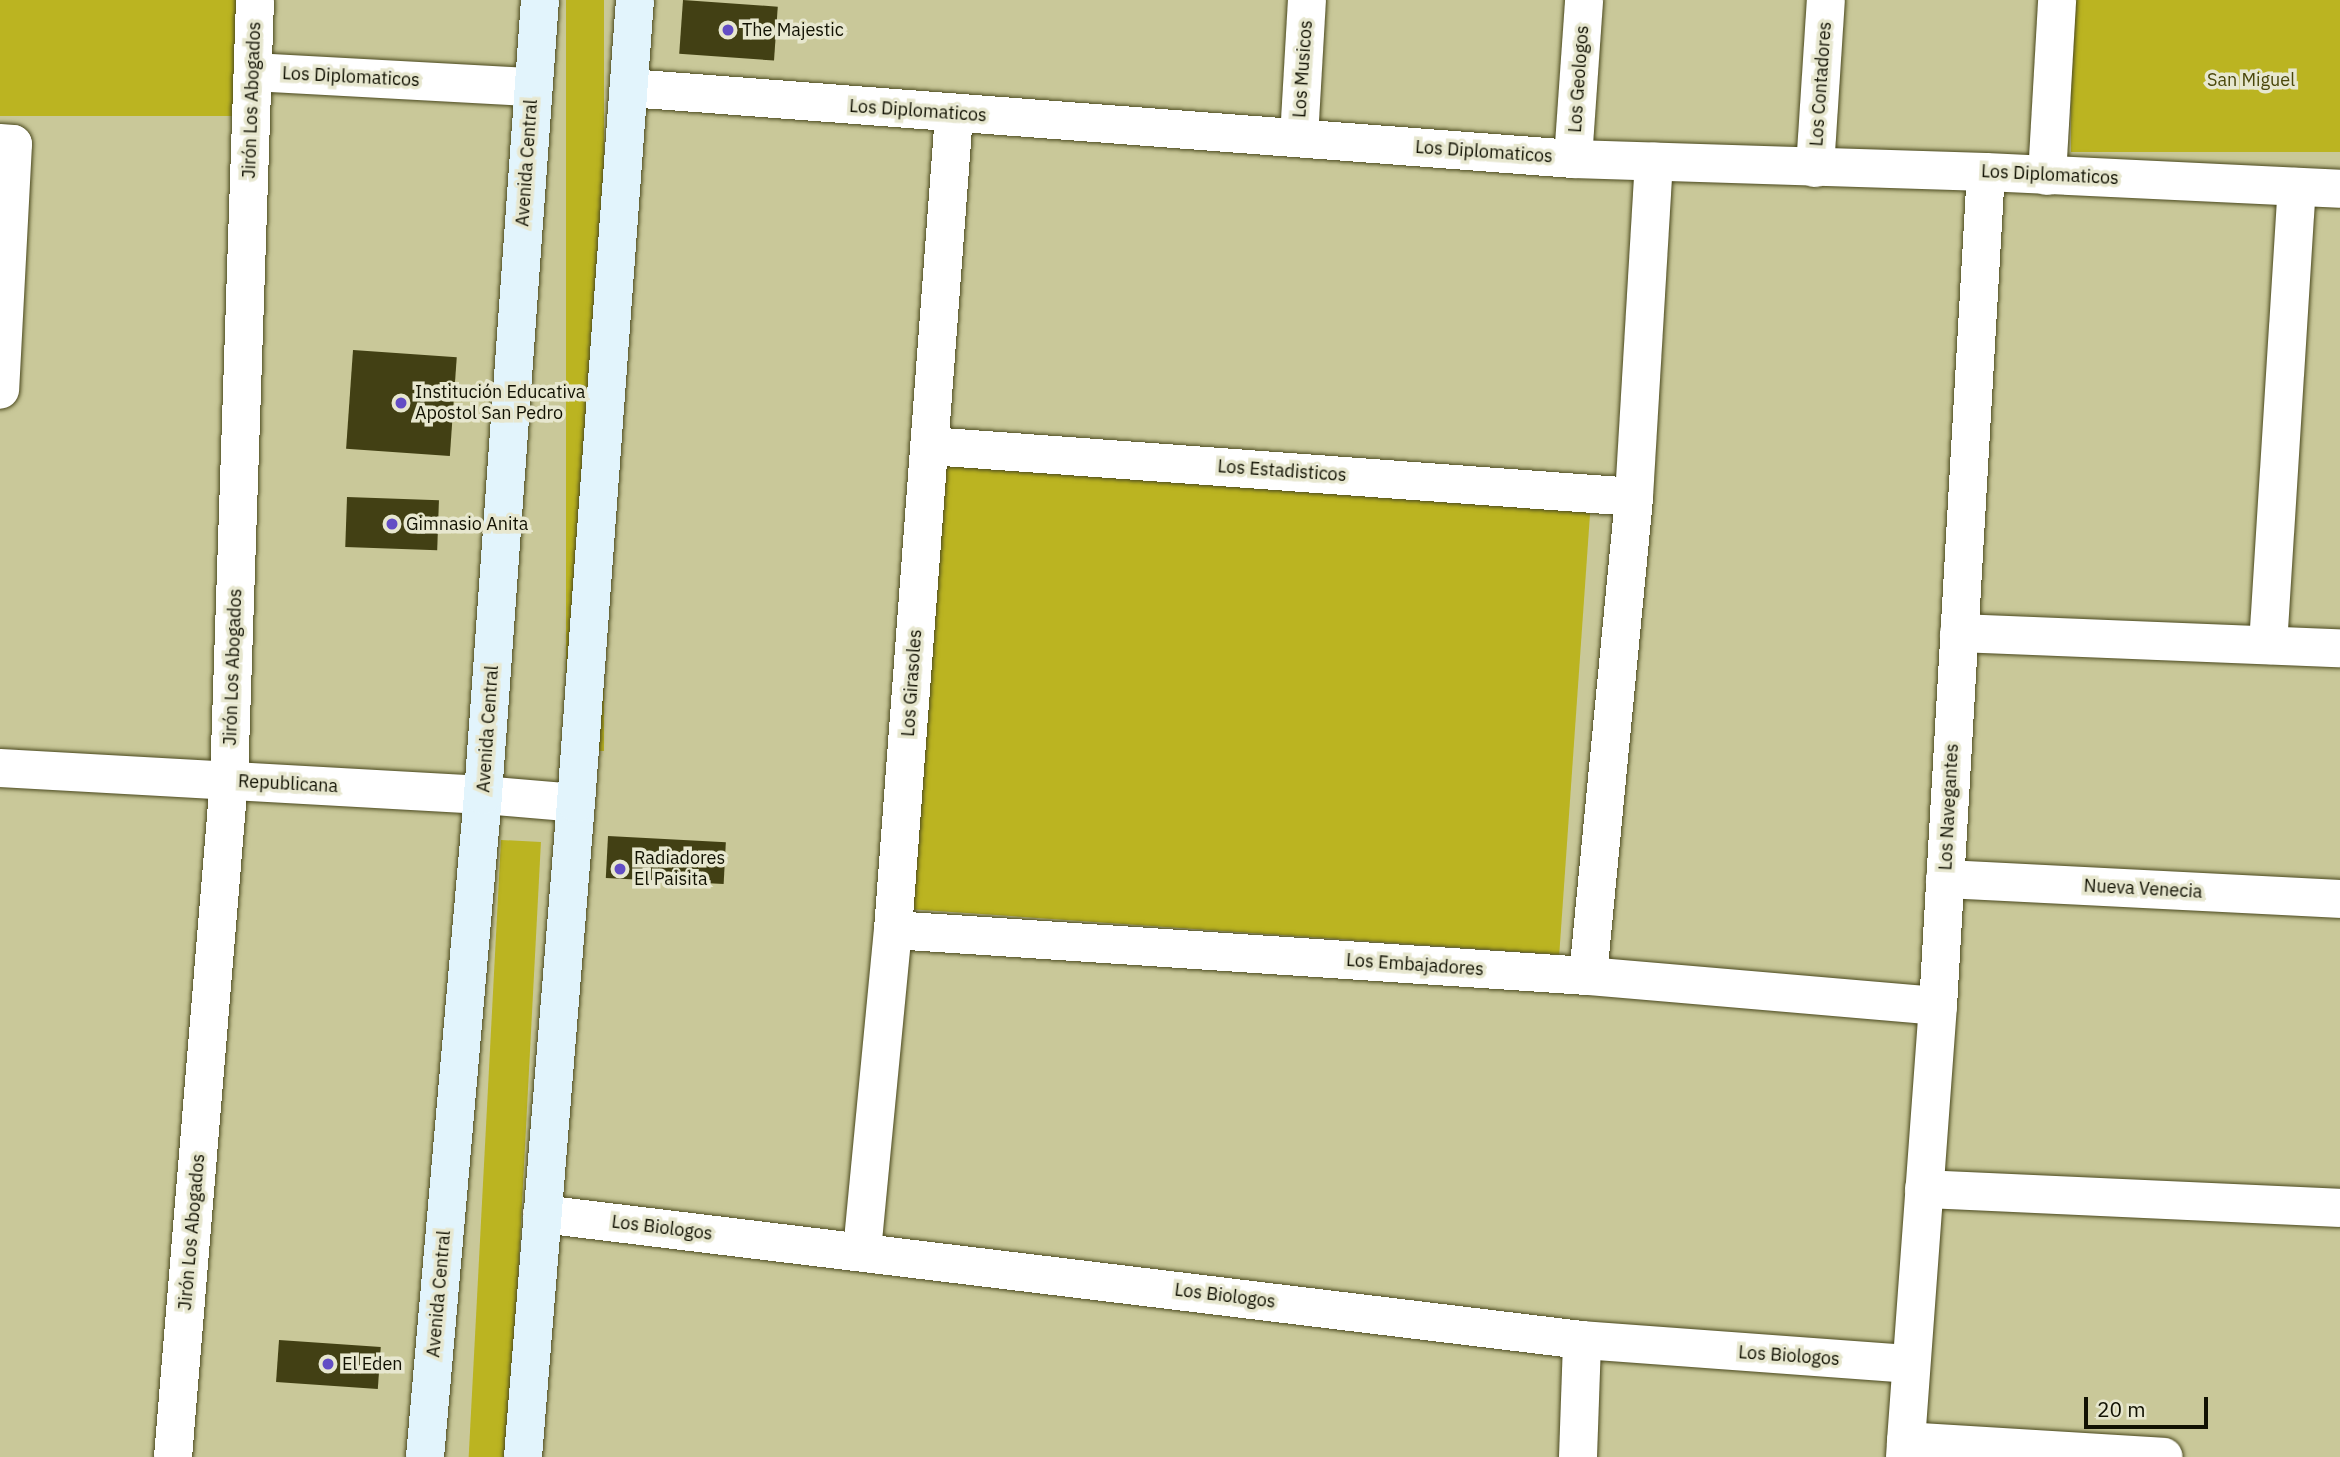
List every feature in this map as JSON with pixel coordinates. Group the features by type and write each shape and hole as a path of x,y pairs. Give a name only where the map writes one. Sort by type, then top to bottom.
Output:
{"main road":[{"name":"Avenida Central","path":"425,1457 483,794 540,0"},
{"path":"523,1457 576,803 635,0"}],"street":[{"name":"Jirón Los Abogados","path":"173,1457 229,780 255,0"},
{"name":"Los Musicos","path":"1299,138 1307,0"},
{"name":"Los Geologos","path":"1573,159 1584,0"},
{"name":"Los Contadores","path":"1815,168 1826,0"},
{"path":"2046,176 2057,0"},
{"name":"Los Diplomaticos","path":"253,72 533,88"},
{"name":"Los Diplomaticos","path":"629,88 1573,159 1986,172 2340,190"},
{"name":"Los Girasoles","path":"862,1251 893,930 954,114"},
{"path":"0,390 7,143"},
{"path":"1588,976 1634,497 1654,162"},
{"name":"Los Navegantes","path":"1905,1449 1909,1364 1938,1006 1986,172"},
{"path":"2268,645 2297,187"},
{"name":"Los Estadisticos","path":"930,446 1634,497"},
{"path":"1959,633 2340,648"},
{"name":"Republicana","path":"0,768 483,794 576,803"},
{"name":"Nueva Venecia","path":"1945,879 2340,899"},
{"name":"Los Embajadores","path":"893,930 1588,976 1938,1006"},
{"path":"1924,1189 2340,1208"},
{"name":"Los Biologos","path":"542,1214 1582,1340 1909,1364"},
{"path":"1578,1457 1582,1340"},
{"path":"1905,1449 2164,1457"}],"green space":[{"path":"0,0 244,0 244,116 0,116"},
{"path":"566,0 604,0 604,751 566,751"},
{"name":"San Miguel","path":"2071,0 2340,0 2340,152 2071,152"},
{"path":"939,463 1590,509 1559,954 908,909"},
{"path":"501,840 541,842 509,1457 469,1457"}],"building":[{"name":"The Majestic","path":"683,0 778,7 774,60 679,54"},
{"name":"Institución Educativa Apostol San Pedro","path":"353,350 457,357 450,456 346,449"},
{"name":"Gimnasio Anita","path":"347,497 439,500 437,550 345,547"},
{"path":"608,836 726,842 724,884 606,878"},
{"name":"El Eden","path":"279,1340 381,1347 378,1389 276,1382"}],"place":[{"name":"The Majestic","path":"728,30"},
{"name":"Institución Educativa Apostol San Pedro","path":"401,403"},
{"name":"Gimnasio Anita","path":"392,524"},
{"name":"Radiadores El Paisita","path":"620,869"},
{"name":"El Eden","path":"328,1364"}]}
